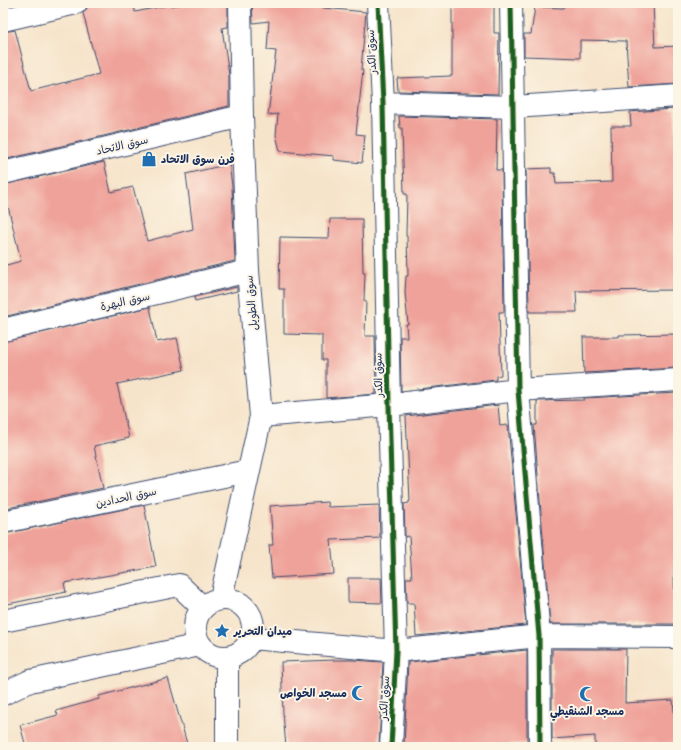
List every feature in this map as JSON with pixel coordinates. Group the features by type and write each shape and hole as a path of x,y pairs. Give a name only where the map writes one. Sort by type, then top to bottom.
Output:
{"street":[{"path":"3,20 76,3"},
{"name":"سوق الطويل","path":"211,603 248,471 261,416 248,271 242,116 240,3"},
{"name":"سوق الكدر","path":"378,3 383,104 396,651 391,747"},
{"path":"511,3 518,390 538,636 540,747"},
{"path":"383,104 514,107 678,96"},
{"name":"سوق الاتحاد","path":"3,173 242,116"},
{"name":"سوق البهرة","path":"3,330 248,271"},
{"path":"261,416 389,405 518,390 678,380"},
{"name":"سوق الحدادين","path":"3,522 248,471"},
{"path":"3,621 180,585 211,603"},
{"path":"230,599 240,603 247,610 252,619 253,628 251,638 245,648 237,654 227,657 217,656 207,652 200,645 196,636 194,626 197,616 211,603 230,599"},
{"path":"251,638 396,651 538,636 678,637"},
{"path":"3,694 30,681 200,645"},
{"path":"227,657 227,747"}],"building":[{"path":"88,3 134,3 135,12 169,5 228,3 228,27 222,28 229,75 229,106 3,160 3,32 15,30 31,91 99,74 83,13 88,7"},
{"path":"252,3 313,3 313,7 366,12 361,70 363,70 356,134 365,135 362,163 334,160 334,156 280,151 276,135 278,114 268,115 276,51 267,50 269,21 253,23"},
{"path":"452,3 494,3 494,33 499,33 498,94 398,91 397,78 452,76"},
{"path":"564,3 653,3 655,47 678,46 678,84 629,87 626,41 580,40 580,58 524,56 524,34 531,34 535,7 564,8"},
{"path":"675,109 676,140 678,140 678,290 576,291 577,312 529,312 526,169 551,168 551,173 555,173 556,184 612,182 611,126 631,126 630,112"},
{"path":"399,116 497,119 496,170 502,170 504,312 499,312 501,375 496,376 496,380 401,391 400,337 407,337 406,324 408,324 405,292 406,276 408,276 406,236 407,194 404,194 402,128 400,128"},
{"path":"104,162 111,192 133,187 147,241 193,229 186,174 229,164 232,186 235,261 3,317 3,266 21,261 3,185"},
{"path":"330,219 362,219 363,273 365,273 364,301 366,301 365,336 375,336 376,394 326,398 326,360 322,360 322,335 284,334 284,289 279,289 280,237 329,238"},
{"path":"237,287 237,291 195,301 194,297"},
{"path":"150,307 157,342 177,338 184,370 117,384 129,438 94,446 103,488 3,509 3,342"},
{"path":"678,334 678,368 584,373 583,337"},
{"path":"678,393 678,566 674,566 675,624 550,624 534,425 537,425 537,401 584,400 584,398"},
{"path":"498,405 500,426 508,425 526,625 416,636 414,603 407,603 406,578 412,578 409,536 405,537 404,504 409,503 410,501 406,416"},
{"path":"327,502 328,507 379,505 380,538 331,540 334,574 272,578 269,545 273,545 270,506"},
{"path":"144,505 156,567 64,583 66,592 3,605 3,534"},
{"path":"348,578 381,578 382,603 348,602"},
{"path":"552,649 626,649 625,703 673,700 677,747 595,747 595,736 552,739"},
{"path":"527,650 527,743 470,747 404,747 408,662"},
{"path":"335,660 383,662 379,747 286,747 281,662"},
{"path":"168,678 188,747 26,747 20,725 58,715 56,711 99,699 99,696"}],"cycle path":[{"path":"378,3 383,103 396,651 391,747"},
{"path":"511,3 518,390 539,636 540,747"}],"place":[{"name":"فرن سوق الاتحاد","path":"149,159"},
{"name":"ميدان التحرير","path":"222,631"},
{"name":"مسجد الخواص","path":"359,693"},
{"name":"مسجد الشنقيطي","path":"587,694"}]}
